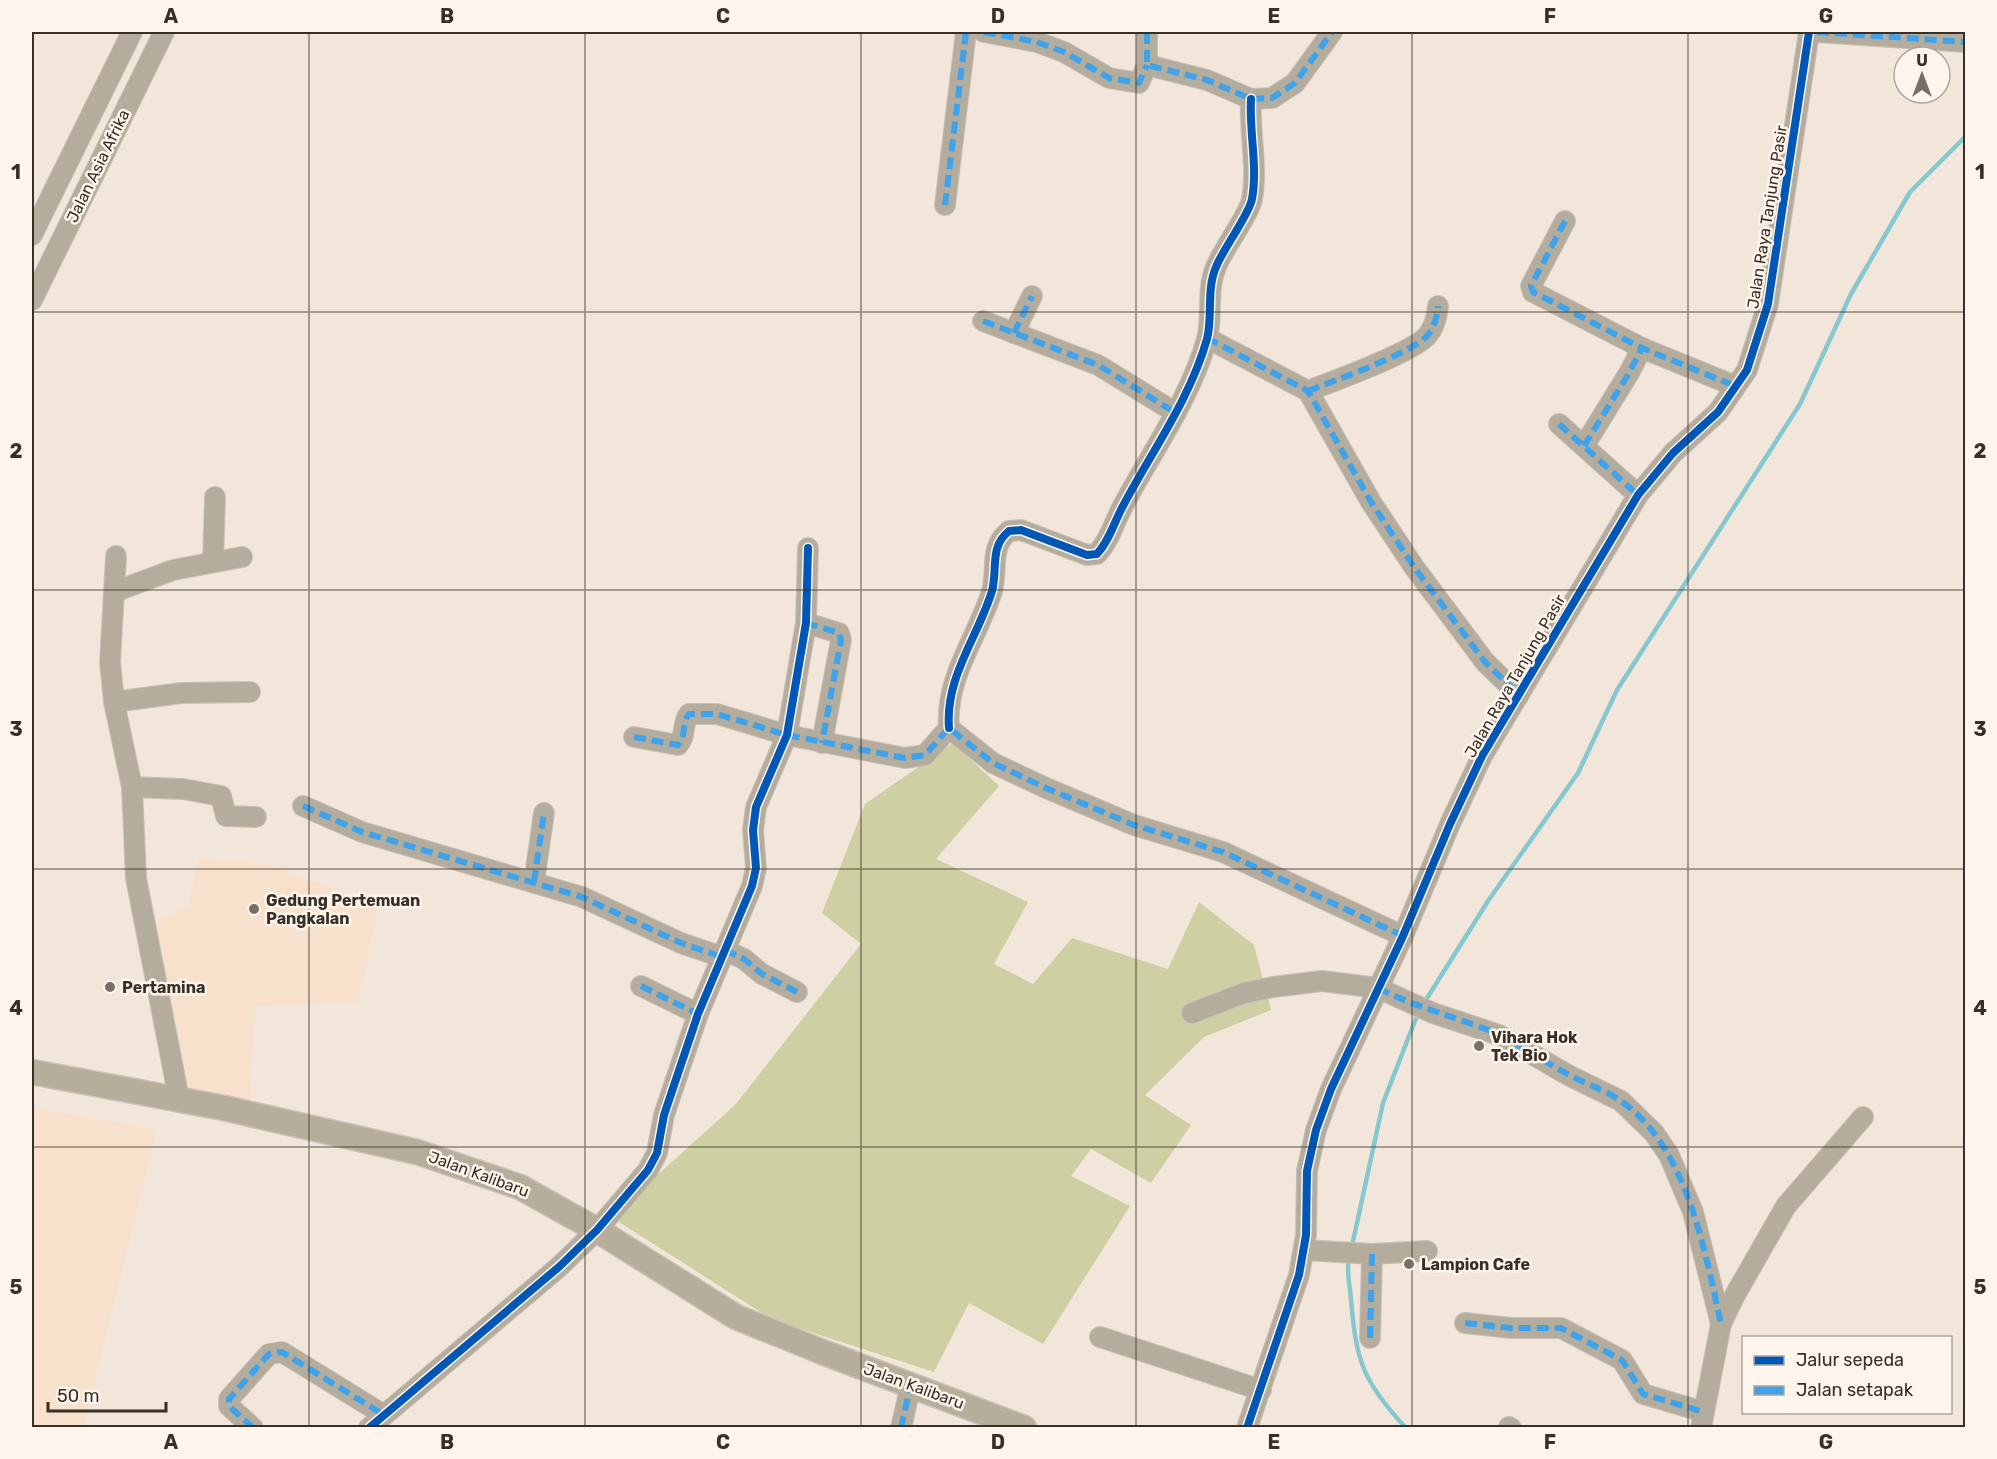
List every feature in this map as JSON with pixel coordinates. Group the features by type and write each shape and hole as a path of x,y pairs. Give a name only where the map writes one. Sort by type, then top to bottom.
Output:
{"main road":[{"name":"Jalan Kalibaru","path":"32,1072 178,1099 417,1152 520,1187 597,1230 736,1317 1024,1428"}],"street":[{"name":"Jalan Asia Afrika","path":"32,235 132,32"},
{"name":"Jalan Asia Afrika","path":"32,300 164,32"},
{"path":"945,205 966,32"},
{"path":"984,32 1037,42 1064,52 1109,78 1139,83 1147,66 1147,32"},
{"path":"1147,66 1207,80 1251,99 1272,98 1290,88 1332,32"},
{"name":"Jalan Raya Tanjung Pasir","path":"1247,1428 1299,1275 1306,1235 1307,1171 1316,1130 1331,1089 1384,991 1403,936 1450,824 1482,756 1638,495 1673,453 1718,412 1746,370 1768,304 1809,32"},
{"path":"1817,32 1965,42"},
{"path":"634,737 678,745 681,741 685,719 689,714 696,712 717,714 787,735 892,757 914,758 924,755 949,728 951,692 992,590 995,553 1003,537 1010,531 1021,530 1087,555 1097,554 1106,543 1122,507 1176,413 1207,338 1211,281 1215,268 1251,202 1254,144 1251,99"},
{"path":"1565,221 1531,286 1533,292 1642,348 1736,386"},
{"path":"1014,333 1032,296"},
{"path":"1308,391 1375,364 1421,341 1434,324 1438,306"},
{"path":"983,321 1098,365 1176,413"},
{"path":"1207,338 1308,391 1371,502 1414,567 1485,662 1519,695"},
{"path":"1584,446 1642,348"},
{"path":"1559,424 1638,495"},
{"path":"213,562 215,497"},
{"path":"253,1428 229,1406 229,1399 269,1354 275,1352 282,1352 376,1421 516,1304 597,1230 648,1170 657,1154 664,1115 698,1014 752,886 756,868 753,830 756,807 787,735 806,623 808,548"},
{"path":"116,556 110,662 114,702 132,787 136,878 178,1099"},
{"path":"114,592 173,570 242,557"},
{"path":"806,623 838,633 841,640 822,743"},
{"path":"114,702 181,693 250,692"},
{"path":"949,728 993,763 1046,788 1134,825 1223,852 1403,936"},
{"path":"132,787 183,789 221,795 226,816 256,817"},
{"path":"303,806 362,832 582,897 681,943 744,959 762,974 797,992"},
{"path":"534,882 544,813"},
{"path":"1192,1013 1244,993 1322,981 1384,991 1433,1013 1499,1035 1568,1075 1621,1101 1654,1133 1669,1155 1693,1212 1721,1324"},
{"path":"641,986 698,1014"},
{"path":"1465,1323 1511,1328 1561,1328 1622,1360 1643,1394 1702,1420 1721,1324 1735,1295 1786,1206 1863,1117"},
{"path":"1304,1250 1366,1254 1427,1251"},
{"path":"1366,1254 1370,1338"},
{"path":"1100,1337 1261,1390"},
{"path":"901,1428 911,1384"}],"shaded area":[{"path":"198,859 261,862 378,905 359,1003 255,1006 250,1106 182,1096 146,924 188,908"},
{"path":"32,1107 157,1129 84,1427 32,1427"}],"green space":[{"path":"953,743 999,786 936,859 1028,902 994,964 1033,984 1072,938 1168,969 1199,902 1254,945 1271,1010 1204,1037 1145,1095 1191,1125 1151,1183 1091,1149 1071,1176 1130,1206 1043,1344 969,1303 934,1372 773,1320 611,1217 736,1104 861,944 822,913 865,804"}],"waterway":[{"path":"1424,1003 1488,901 1578,773 1617,690 1800,404 1851,294 1910,192 1966,136"},
{"path":"1352,1246 1383,1103 1418,1013"},
{"path":"1349,1258 1353,1320 1364,1370 1380,1397 1406,1428"}],"marked path":[{"path":"945,205 966,32"},
{"path":"984,32 1037,42 1064,52 1109,78 1139,83 1147,65"},
{"path":"1147,32 1147,65 1207,80 1251,99 1272,98 1295,83 1332,32"},
{"path":"1817,32 1966,42"},
{"path":"1565,221 1531,286 1533,292 1642,348 1735,386"},
{"path":"1014,333 1032,296"},
{"path":"1308,391 1405,351 1418,343 1432,329 1438,306"},
{"path":"983,321 1098,365 1176,413"},
{"path":"1207,338 1308,391 1371,502 1414,567 1485,662 1519,695"},
{"path":"1584,446 1642,348"},
{"path":"1559,424 1638,495"},
{"path":"806,623 839,633 841,640 822,743"},
{"path":"634,737 678,745 689,714 717,714 787,735 905,758 925,755 949,728 993,763 1046,788 1134,825 1223,852 1403,936"},
{"path":"303,806 362,832 582,897 681,943 722,957"},
{"path":"534,882 544,813"},
{"path":"725,950 744,959 762,974 797,992"},
{"path":"641,986 698,1014"},
{"path":"1378,988 1501,1036 1571,1076 1621,1101 1644,1121 1662,1145 1690,1202 1700,1233 1721,1324"},
{"path":"1370,1338 1372,1254"},
{"path":"1465,1323 1511,1328 1561,1328 1622,1360 1643,1394 1704,1412"},
{"path":"253,1428 229,1406 229,1399 269,1354 282,1352 384,1415"},
{"path":"901,1428 911,1384"}],"cycle path":[{"path":"1247,1428 1299,1275 1306,1235 1307,1171 1316,1130 1331,1089 1403,936 1450,824 1482,756 1638,495 1673,453 1718,412 1747,370 1768,304 1809,32"},
{"path":"949,728 949,709 957,674 992,591 996,551 1003,537 1009,531 1021,530 1087,555 1097,554 1109,537 1123,506 1181,404 1207,339 1213,276 1219,260 1246,214 1252,199 1254,174 1251,99"},
{"path":"369,1428 560,1266 597,1230 648,1170 657,1153 664,1115 698,1014 752,886 756,868 753,830 756,807 787,735 806,623 808,548"}],"place":[{"name":"Gedung Pertemuan Pangkalan","path":"254,909"},
{"name":"Pertamina","path":"110,987"},
{"name":"Vihara Hok Tek Bio","path":"1479,1046"},
{"name":"Lampion Cafe","path":"1409,1264"}]}
